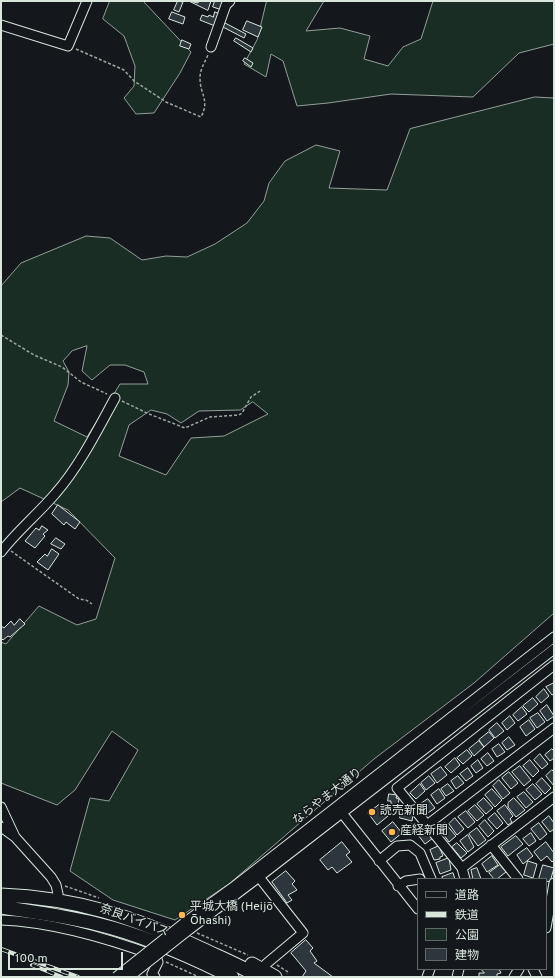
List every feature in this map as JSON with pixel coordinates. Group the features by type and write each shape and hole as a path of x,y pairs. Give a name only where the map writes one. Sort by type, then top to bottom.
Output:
{"highway":[{"name":"奈良バイパス","path":"1,894 94,907 161,929 259,977"},
{"name":"奈良バイパス","path":"1,908 70,918 99,924 143,939 206,964 232,977"},
{"path":"161,929 217,949 245,961 275,977"},
{"path":"143,939 214,977"}],"street":[{"path":"1,25 68,46 87,1"},
{"path":"211,48 226,5 230,1"},
{"path":"3,549 13,536 56,494 88,446 115,398"},
{"name":"ならやま大通り","path":"116,977 259,877 339,810 554,637"},
{"name":"ならやま大通り","path":"129,977 187,926 554,649"},
{"path":"465,878 462,868 397,788 554,665"},
{"path":"427,825 554,728"},
{"path":"462,868 554,797"},
{"path":"1,807 16,837"},
{"path":"339,810 398,886 417,908"},
{"path":"1,826 16,837 51,877 56,885 58,894"},
{"path":"379,861 397,846 402,844 410,845 420,853 431,878"},
{"path":"492,845 517,878"},
{"path":"259,877 303,933 266,964"},
{"path":"398,886 406,881 417,879"},
{"path":"547,920 551,886"},
{"path":"1,920 51,927 92,936 156,956 158,959 152,974 155,977"}],"path":[{"path":"68,46 124,70 134,81 166,102 201,117 205,108 200,80 201,71 211,48"},
{"path":"1,335 34,354 62,367 81,382 149,414 185,428 210,417 239,415 242,413 252,397 260,391"},
{"path":"3,549 79,599 86,600 92,604"},
{"path":"158,959 199,977"}],"green space":[{"path":"110,1 143,1 191,52 180,73 154,113 136,114 124,98 134,86 135,66 124,36 103,19"},
{"path":"267,1 324,1 306,31 340,28 370,36 364,59 388,66 403,47 421,39 433,1 554,1 554,44 519,53 473,97 391,94 297,106 283,61 271,54 266,77 244,64 257,40"},
{"path":"535,97 554,98 554,613 474,683 374,759 229,884 175,920 113,900 70,871 90,798 109,801 138,750 112,731 75,790 57,805 1,783 1,642 6,644 39,606 77,625 96,619 115,558 68,510 20,488 1,502 1,286 21,263 86,236 110,238 142,260 166,256 187,257 215,244 247,223 264,201 269,183 285,161 316,145 340,151 329,188 387,190 410,129","holes":["87,346 82,371 92,380 110,365 125,365 144,372 148,384 120,384 87,437 54,421 68,385 69,372 63,361 72,351","253,402 268,414 224,436 191,438 166,475 119,456 129,425 151,410 167,414 181,423 199,411 240,410"]}],"building":[{"path":"178,1 183,2 179,12 174,10"},
{"path":"189,1 198,3 199,1 211,1 208,10"},
{"path":"215,1 222,1 224,3 222,10 213,7"},
{"path":"172,12 185,17 183,24 169,19"},
{"path":"215,12 220,14 215,26 200,20 202,15 208,17 209,15 213,17"},
{"path":"247,21 262,27 258,37 243,30"},
{"path":"225,23 246,34 244,38 223,27"},
{"path":"236,38 253,48 251,52 234,41"},
{"path":"182,40 191,44 189,49 180,46"},
{"path":"245,58 253,63 251,67 243,61"},
{"path":"58,505 80,522 75,529 66,522 64,525 52,514"},
{"path":"42,526 48,530 43,534 45,536 35,548 25,541 36,528 39,530"},
{"path":"56,538 65,544 61,549 51,544"},
{"path":"52,549 59,554 48,570 37,562 45,554 47,556"},
{"path":"20,619 25,624 10,637 8,636 3,640 1,638 1,626 4,628 11,621 14,625"},
{"path":"554,683 554,694 552,695 546,687"},
{"path":"544,689 549,696 541,703 536,697"},
{"path":"533,698 538,704 529,712 523,706"},
{"path":"547,705 554,716 547,721 540,711"},
{"path":"522,707 527,714 518,721 513,715"},
{"path":"538,713 545,722 537,728 530,718"},
{"path":"510,716 515,723 507,730 502,723"},
{"path":"529,720 535,729 526,736 520,727"},
{"path":"497,723 504,731 495,738 489,730"},
{"path":"489,732 494,738 484,747 479,740"},
{"path":"509,737 515,745 507,750 502,743"},
{"path":"479,741 484,747 474,756 469,749"},
{"path":"499,744 505,752 497,757 492,749"},
{"path":"552,749 554,751 554,758 550,761 545,755"},
{"path":"467,750 472,756 463,764 457,758"},
{"path":"488,753 494,761 487,766 481,759"},
{"path":"540,754 548,764 542,769 534,760"},
{"path":"455,758 460,765 451,773 445,767"},
{"path":"478,760 483,768 476,773 471,766"},
{"path":"530,760 539,771 533,777 523,766"},
{"path":"520,766 531,780 524,786 512,772"},
{"path":"441,767 447,775 437,783 431,774"},
{"path":"468,768 473,776 466,781 460,774"},
{"path":"552,770 554,772 554,786 546,776"},
{"path":"509,772 518,783 511,789 502,778"},
{"path":"429,776 435,783 426,790 421,783"},
{"path":"458,776 464,783 456,789 451,781"},
{"path":"542,778 551,788 545,794 536,784"},
{"path":"499,780 510,793 503,799 493,786"},
{"path":"420,784 425,791 416,799 410,793"},
{"path":"448,784 454,791 446,796 441,789"},
{"path":"533,784 542,794 535,800 526,790"},
{"path":"439,789 445,798 437,804 431,795"},
{"path":"492,789 502,800 495,807 485,795"},
{"path":"524,792 533,802 526,808 517,797"},
{"path":"389,794 397,795 396,798 399,799 398,805 391,804 391,801 388,801"},
{"path":"484,798 493,808 486,814 477,804"},
{"path":"514,798 525,810 516,817 508,807 508,803"},
{"path":"428,799 435,808 425,815 419,805"},
{"path":"379,805 388,816 377,825 368,813"},
{"path":"475,805 484,815 477,821 468,811"},
{"path":"505,805 513,816 510,819 512,822 508,825 497,811"},
{"path":"401,810 409,811 409,814 413,815 412,821 400,818"},
{"path":"466,811 475,822 468,828 458,817"},
{"path":"495,813 503,823 497,829 488,819"},
{"path":"549,816 554,823 554,829 550,832 542,822"},
{"path":"455,818 464,829 457,835 449,824"},
{"path":"485,820 494,831 488,837 479,826"},
{"name":"産経新聞","path":"393,822 402,833 391,842 382,831"},
{"path":"445,823 456,836 449,842 439,828"},
{"path":"539,823 547,834 540,840 531,829"},
{"path":"412,824 418,832 414,835 408,828"},
{"path":"477,828 486,840 478,846 469,834"},
{"path":"424,830 433,838 425,844 418,835"},
{"path":"531,833 536,841 529,846 523,839"},
{"path":"468,835 474,847 468,852 460,841"},
{"path":"516,836 523,844 508,856 501,847"},
{"path":"342,842 350,852 346,855 352,862 337,873 332,867 328,870 320,860"},
{"path":"546,842 554,853 554,860 552,862 547,856 541,861 534,852"},
{"path":"457,843 467,853 461,858 452,847"},
{"path":"439,846 443,856 440,857 440,859 434,860 430,850"},
{"path":"527,848 533,856 523,864 517,855"},
{"path":"492,856 498,865 487,872 482,864"},
{"path":"449,858 451,870 440,874 436,863"},
{"path":"528,861 537,864 533,878 524,875"},
{"path":"500,865 506,872 498,878 493,878 489,873"},
{"path":"543,865 554,868 550,882 547,881 547,878 539,878"},
{"path":"477,868 481,878 473,878 471,870"},
{"path":"286,871 295,881 292,884 297,890 288,895 292,900 287,903 272,882"},
{"path":"453,873 455,878 442,878"},
{"path":"306,940 313,948 310,951 317,961 314,963 333,977 302,977 306,971 291,953"},
{"path":"482,970 500,970 501,973 497,974 497,977 479,977 479,973 484,973"}],"railway":[{"path":"1,949 78,977"},
{"path":"32,965 62,977"}],"place":[{"name":"読売新聞","path":"372,812"},
{"name":"産経新聞","path":"392,832"},
{"name":"平城大橋 (Heijō Ōhashi)","path":"182,915"}]}
